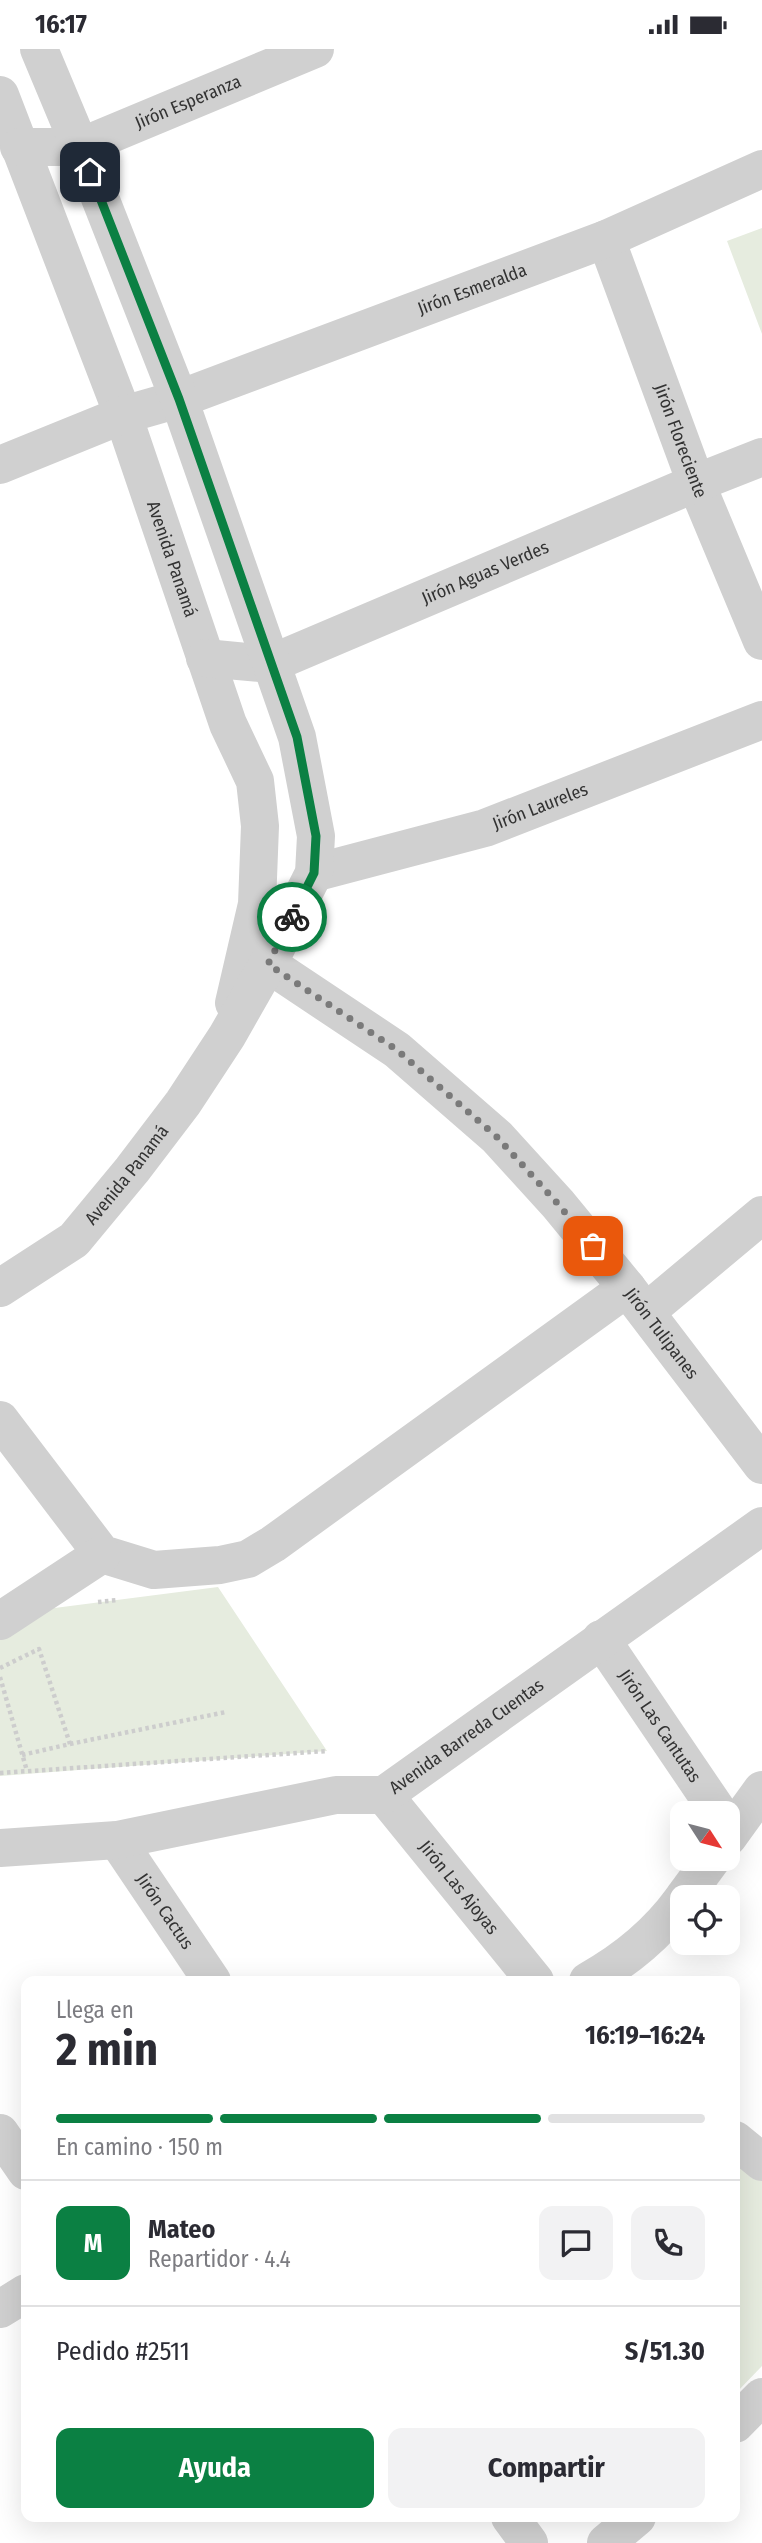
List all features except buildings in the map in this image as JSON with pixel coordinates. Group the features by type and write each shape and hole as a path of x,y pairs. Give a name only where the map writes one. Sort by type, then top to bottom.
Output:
{"street":[{"name":"Avenida Panamá","path":"0,1288 75,1240 183,1103 227,1036 268,964 314,873 316,836 297,737 179,399 39,49"},
{"name":"Jirón Esperanza","path":"19,147 80,147 315,49"},
{"name":"Avenida Panamá","path":"0,95 123,415 228,724 255,781 260,826 257,904 227,1036"},
{"name":"Jirón Esmeralda","path":"0,465 123,415 179,399 606,239 762,169"},
{"name":"Jirón Floreciente","path":"606,239 696,483 762,641"},
{"name":"Jirón Aguas Verdes","path":"205,658 270,664 762,457"},
{"name":"Jirón Laureles","path":"314,873 485,828 762,720"},
{"name":"Jirón Tulipanes","path":"268,964 397,1050 497,1137 558,1204 637,1300 762,1465"},
{"path":"0,1420 102,1554 154,1570 220,1565 248,1559 762,1215"},
{"name":"Avenida Barreda Cuentas","path":"0,1849 117,1840 336,1795 384,1795 762,1526"},
{"path":"0,1621 102,1554"},
{"name":"Jirón Las Cantutas","path":"601,1639 704,1801"},
{"path":"740,1815 762,1790"},
{"name":"Jirón Las Ajoyas","path":"384,1795 531,1976"},
{"name":"Jirón Cactus","path":"117,1840 209,1976"},
{"path":"597,1976 617,1964 670,1917"},
{"path":"0,2133 21,2164"},
{"path":"740,2144 762,2162"},
{"path":"0,2309 21,2296"},
{"path":"740,2419 762,2397"},
{"path":"514,2522 529,2543"},
{"path":"606,2543 631,2522"}],"path":[{"path":"94,1603 122,1599"},
{"path":"0,1668 39,1649 70,1744"},
{"path":"0,1677 27,1771"},
{"path":"22,1755 226,1712"},
{"path":"0,1773 327,1751"}],"shaded area":[{"path":"762,228 762,334 727,241"},
{"path":"218,1587 327,1751 0,1776 0,1626 39,1610"},
{"path":"740,2156 762,2172 762,2366 740,2389"}],"way so far":[{"path":"292,917 268,964 397,1050 497,1137 593,1246"}],"route":[{"path":"90,172 179,399 297,737 316,836 314,873 292,917"}]}
